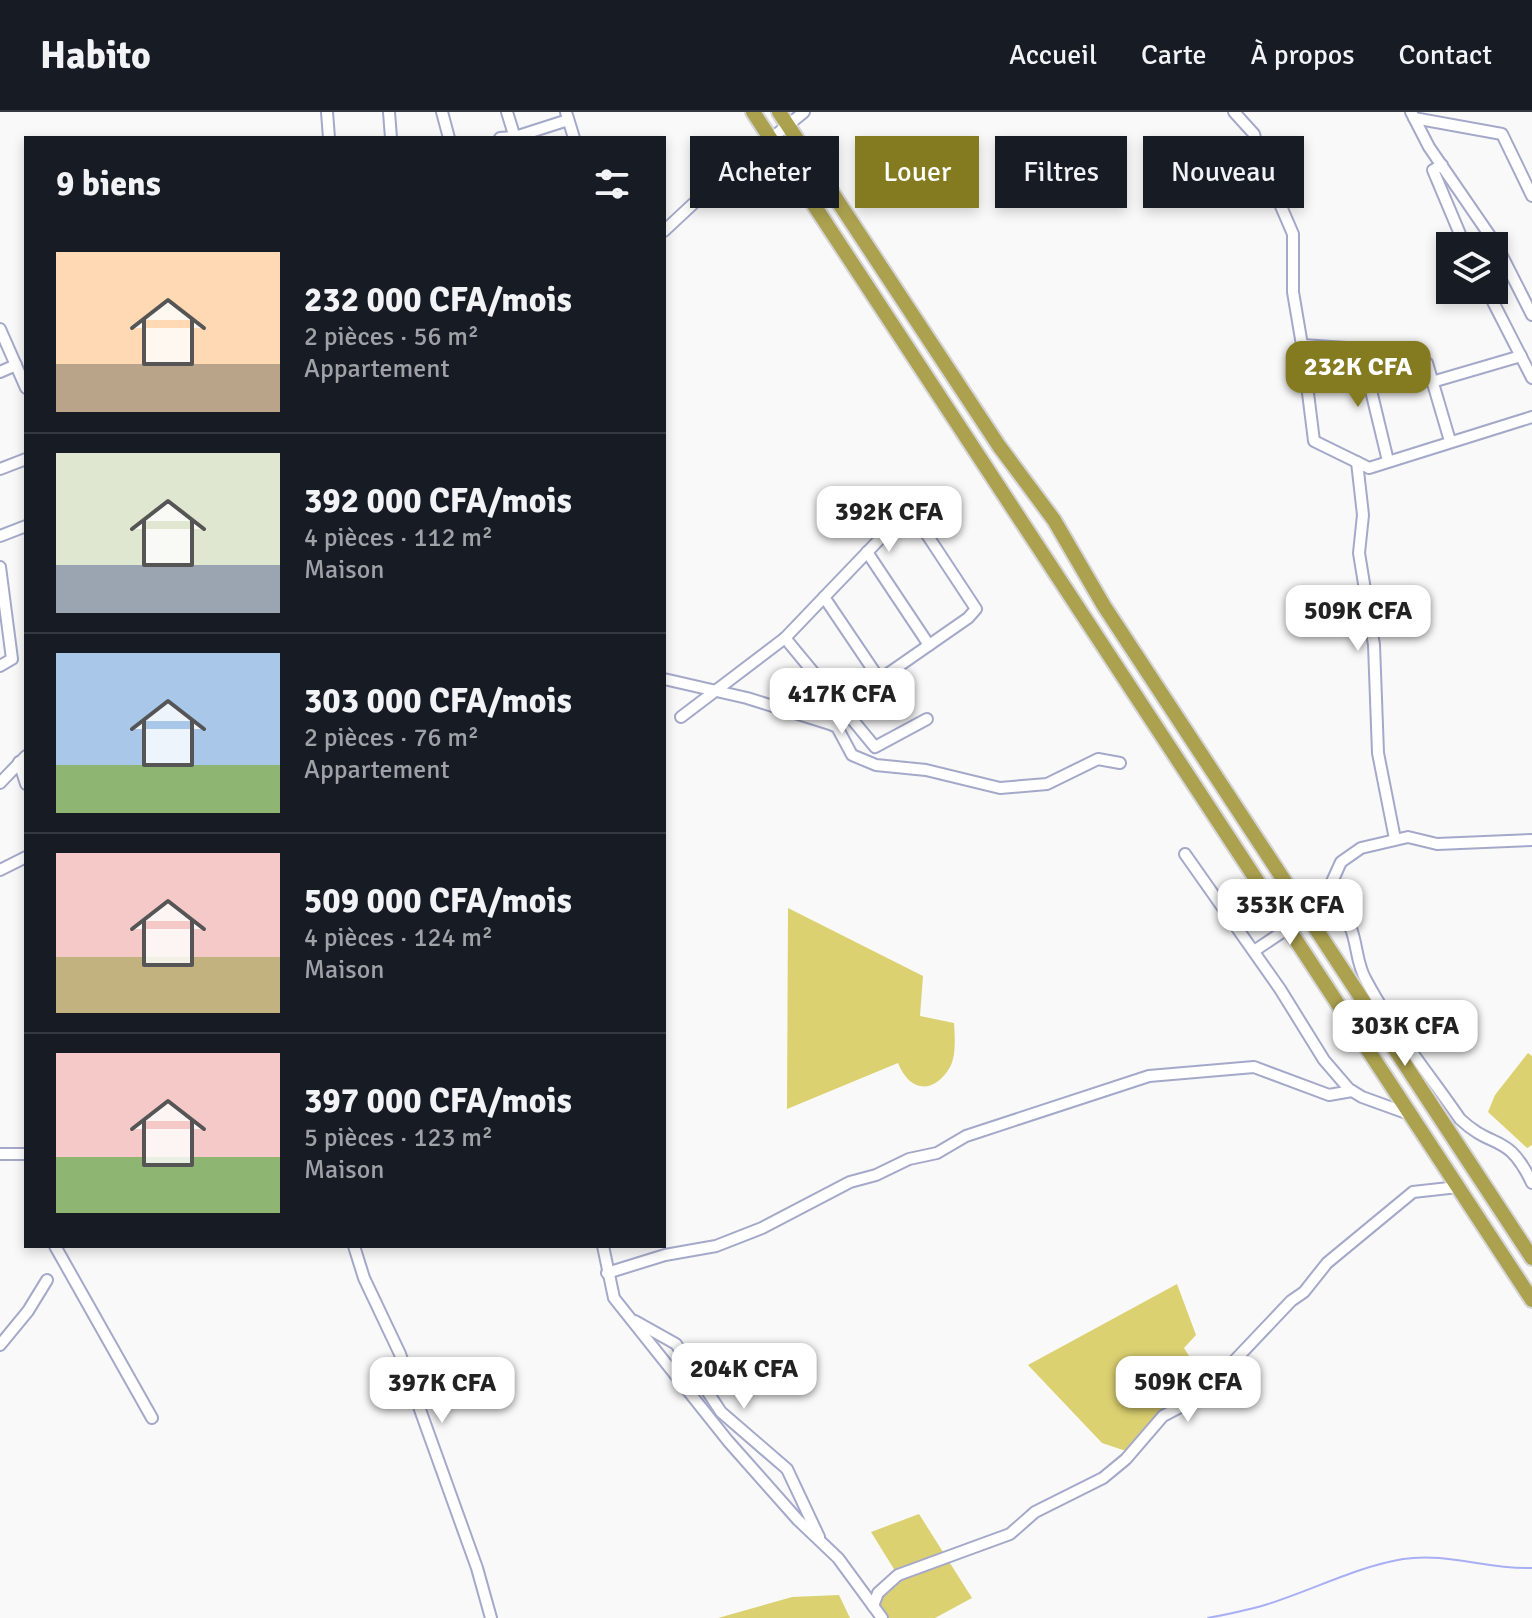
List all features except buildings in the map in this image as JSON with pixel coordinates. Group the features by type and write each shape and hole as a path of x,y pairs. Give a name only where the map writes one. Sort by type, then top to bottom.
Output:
{"highway":[{"path":"753,112 768,136"},
{"path":"779,112 999,446 1054,520 1104,606 1532,1258"},
{"path":"815,208 1532,1300"}],"street":[{"path":"327,112 329,136"},
{"path":"389,112 391,136"},
{"path":"442,112 448,136"},
{"path":"507,112 514,136"},
{"path":"775,136 804,112"},
{"path":"1234,112 1254,134 1260,158 1293,234 1293,292 1314,441 1369,468 1532,417"},
{"path":"1413,115 1442,165 1497,246 1532,315"},
{"path":"1413,115 1502,134 1532,196"},
{"path":"520,136 567,116 573,136"},
{"path":"1442,165 1433,170 1459,232"},
{"path":"666,229 691,208"},
{"path":"1494,304 1532,378"},
{"path":"0,329 24,383"},
{"path":"1302,345 1361,349 1427,363 1450,441"},
{"path":"1361,349 1388,461"},
{"path":"1432,382 1521,356"},
{"path":"0,372 16,365"},
{"path":"0,469 24,460"},
{"path":"1357,462 1363,515 1359,553 1374,645 1378,753 1395,839"},
{"path":"681,717 785,638 898,520 912,519 922,527 974,600 976,609 840,707"},
{"path":"0,536 24,527"},
{"path":"867,552 929,645"},
{"path":"0,567 12,659 0,666"},
{"path":"824,597 880,680"},
{"path":"785,638 875,747 927,719"},
{"path":"666,679 717,690 830,724 837,727 852,755 876,765 926,770 1000,788 1047,784 1098,759 1120,763"},
{"path":"0,783 23,759"},
{"path":"1321,906 1341,862 1361,848 1408,837 1437,844 1532,840"},
{"path":"1185,854 1254,951 1324,1060 1352,1091 1409,1114"},
{"path":"0,870 24,858"},
{"path":"1254,951 1321,906 1330,904 1344,917 1357,941 1365,979 1460,1119 1473,1131 1505,1144 1516,1153 1532,1183"},
{"path":"607,1273 665,1255 716,1246 762,1228 850,1182 876,1175 909,1159 937,1153 966,1136 1149,1076 1254,1067 1329,1095 1352,1091"},
{"path":"0,1154 24,1154"},
{"path":"873,1606 878,1593 898,1575 1010,1534 1035,1512 1103,1478 1126,1459 1163,1416 1201,1396 1282,1310 1304,1292 1327,1263 1413,1192 1458,1187"},
{"path":"56,1248 152,1418"},
{"path":"355,1248 364,1278 400,1354 477,1568 491,1618"},
{"path":"603,1248 614,1298 628,1317 728,1441 798,1520 820,1539 882,1618"},
{"path":"0,1345 28,1311 47,1280"},
{"path":"628,1317 676,1344 721,1412 787,1469 820,1539"}],"shaded area":[{"path":"788,908 923,976 920,1016 954,1023 953,1058 950,1067 936,1083 929,1086 915,1084 908,1080 898,1063 787,1109"},
{"path":"1528,1053 1532,1056 1532,1145 1527,1148 1488,1112 1495,1095"},
{"path":"1177,1284 1196,1335 1184,1348 1209,1388 1171,1412 1132,1453 1102,1443 1028,1365"},
{"path":"919,1514 972,1598 935,1618 882,1618 873,1606 897,1574 871,1532"},
{"path":"839,1595 850,1618 718,1618 792,1597"}],"waterway":[{"path":"1208,1618 1268,1604 1351,1573 1403,1559 1452,1559 1532,1568"}]}
